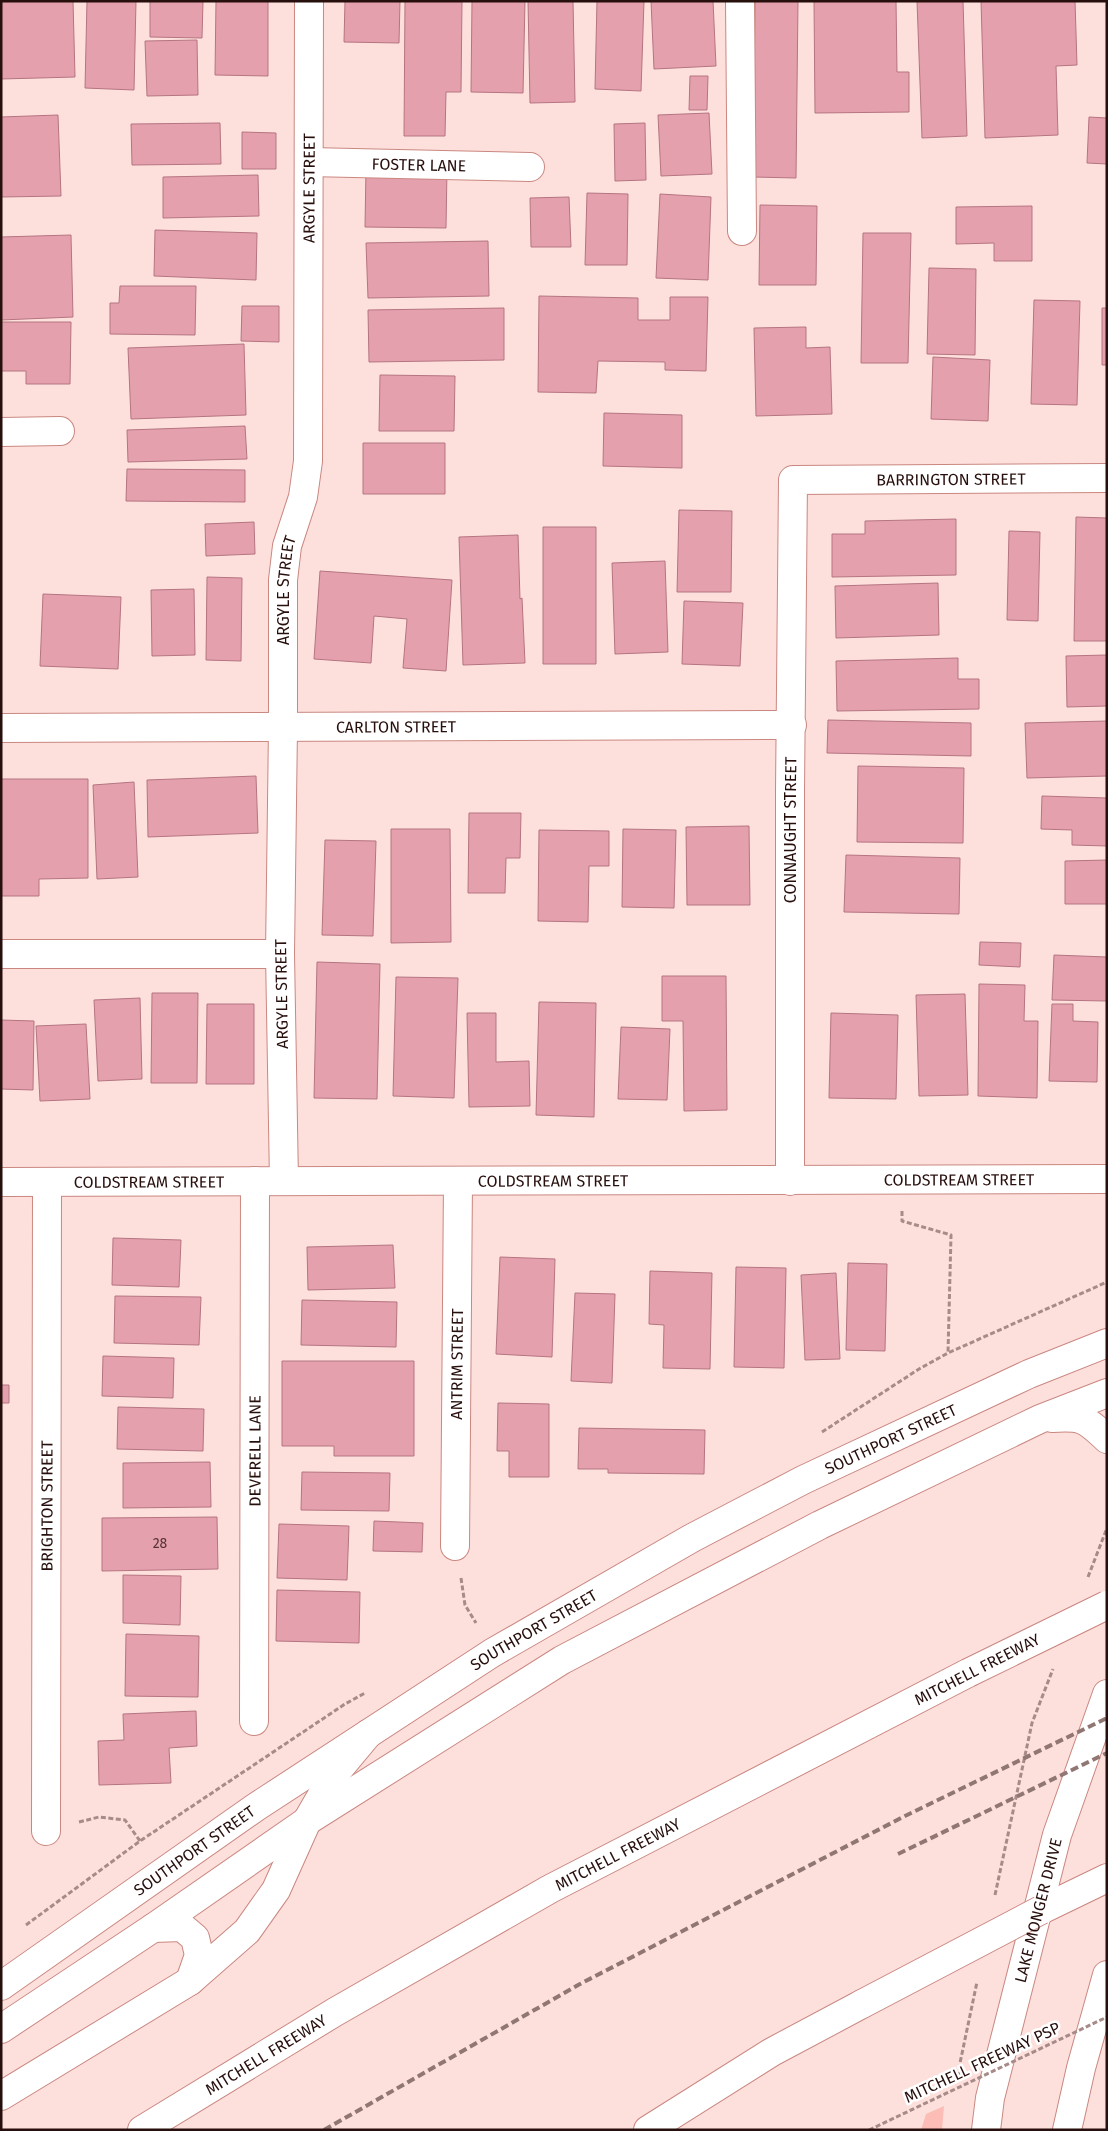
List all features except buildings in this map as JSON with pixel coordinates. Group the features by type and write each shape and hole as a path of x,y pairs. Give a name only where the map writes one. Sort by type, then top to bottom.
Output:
{"main road":[{"name":"ARGYLE STREET","path":"284,1181 280,954 284,727 283,580 286,546 303,497 308,461 309,1"},
{"path":"740,1 742,231"},
{"name":"FOSTER LANE","path":"309,162 530,167"},
{"path":"1,432 60,431"},
{"name":"BARRINGTON STREET","path":"794,480 1107,478"},
{"name":"CONNAUGHT STREET","path":"790,1181 794,480"},
{"name":"CARLTON STREET","path":"1,728 792,725"},
{"path":"1,954 280,954"},
{"name":"COLDSTREAM STREET","path":"1,1182 1107,1179"},
{"name":"DEVERELL LANE","path":"254,1721 255,1181"},
{"name":"ANTRIM STREET","path":"455,1546 458,1181"},
{"name":"BRIGHTON STREET","path":"46,1831 47,1182"},
{"name":"SOUTHPORT STREET","path":"1,1986 256,1807 492,1653 692,1538 803,1480 1028,1374 1107,1343"},
{"path":"1,2029 153,1928 307,1821 562,1660 820,1525 1040,1419 1107,1393"},
{"path":"1040,1419 1073,1417 1081,1419 1089,1422 1107,1439"},
{"name":"MITCHELL FREEWAY","path":"142,2130 335,2012 550,1889 968,1673 1107,1605"},
{"name":"LAKE MONGER DRIVE","path":"986,2130 990,2098 1057,1835 1107,1694"},
{"path":"1,2096 190,1981 247,1931 276,1890 307,1821 333,1776 368,1734"},
{"path":"648,2130 772,2052 1041,1910 1107,1878"},
{"path":"1041,1910 1107,1896"},
{"path":"153,1928 182,1926 195,1938 199,1955 190,1981"},
{"path":"1067,2130 1081,2068 1107,1975"}],"path":[{"path":"903,1181 902,1221 951,1235 948,1354"},
{"path":"1086,1584 1107,1528"},
{"path":"455,1546 465,1605 480,1630"},
{"path":"995,1898 1032,1723 1054,1667"},
{"path":"46,1831 99,1817 124,1820 140,1841"},
{"path":"958,2090 960,2063 978,1976"},
{"name":"MITCHELL FREEWAY PSP","path":"869,2130 1107,2018"}],"shaded area":[{"path":"944,2106 942,2130 921,2130 926,2114"}],"railway":[{"path":"324,2130 580,1984 905,1816 1107,1718"},
{"path":"898,1854 1107,1753"}]}
